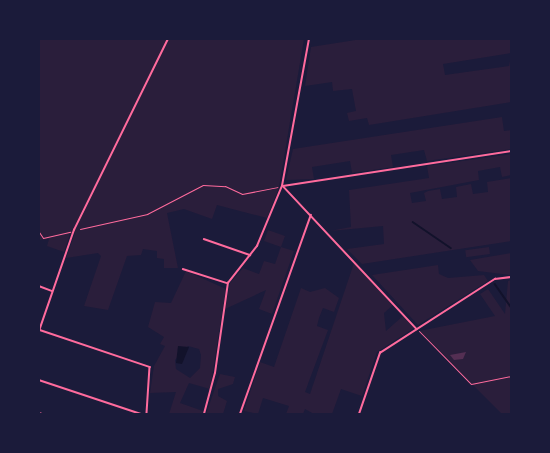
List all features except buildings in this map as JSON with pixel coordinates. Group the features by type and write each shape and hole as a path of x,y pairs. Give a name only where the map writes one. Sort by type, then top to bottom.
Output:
{"street":[{"path":"147,414 151,368 39,330 74,230 168,39"},
{"path":"204,414 215,373 228,284 251,256 282,186 309,39"},
{"path":"282,186 511,152"},
{"path":"282,186 417,329"},
{"path":"240,414 311,215"},
{"path":"204,239 251,256"},
{"path":"183,269 228,284"},
{"path":"359,414 380,353 495,279 511,277"},
{"path":"39,286 52,291"},
{"path":"39,380 141,414"}],"lane":[{"path":"417,329 471,384 511,376"}],"path":[{"path":"39,232 43,238 147,214 203,185 225,186 242,194 282,186"}],"shaded area":[{"path":"39,39 304,39 279,187 267,218 217,205 212,219 184,209 167,213 178,268 164,268 164,259 157,258 157,251 143,249 141,255 127,256 108,310 84,306 101,256 98,253 66,258 75,233 70,234 64,252 47,246 49,239 39,240"},
{"path":"362,39 511,39 511,53 443,64 445,75 509,66 511,56 511,102 369,125 367,118 349,121 347,113 356,111 352,89 333,91 332,82 305,86 311,47"},
{"path":"502,117 504,131 511,130 511,149 427,161 424,150 391,155 393,167 352,173 350,161 312,167 314,179 286,180 293,149"},
{"path":"511,154 511,175 502,177 500,167 478,171 479,180 410,193 412,203 426,201 424,193 440,189 442,199 457,197 456,187 471,184 473,194 488,192 487,182 511,178 511,241 362,264 347,249 384,244 383,226 330,231 351,227 349,190 429,178 427,166"},
{"path":"268,230 285,236 281,247 264,241"},
{"path":"281,247 294,251 272,314 259,309 266,290 225,309 230,283 243,268 259,274 264,261 275,264"},
{"path":"489,247 490,254 466,257 465,250"},
{"path":"511,253 511,275 478,271 470,260"},
{"path":"354,263 393,305 384,313 386,331 403,316 414,328 377,352 362,396 341,389 332,414 314,414 305,409 303,414 286,414 289,406 263,398 258,414 244,411 260,362 274,367 301,288 310,292 325,288 339,298 334,312 323,308 319,318 317,326 328,330 305,392 310,394"},
{"path":"438,265 439,274 448,278 484,275 488,281 418,325 372,275"},
{"path":"186,271 226,289 210,389 189,383 180,403 203,411 202,414 169,414 176,392 150,393 154,366 165,346 160,344 164,337 148,327 155,302 171,303","holes":["188,346 199,349 200,368 190,378 176,369 175,360"]},
{"path":"511,280 511,414 502,414 419,331 495,316 480,294 488,289 505,314 508,281"},
{"path":"178,346 189,347 182,364 176,363"},
{"path":"220,374 235,377 233,384 218,389 218,396 227,401 223,414 206,414"}],"waterway":[{"path":"413,222 451,248"},
{"path":"495,284 511,307"}]}
